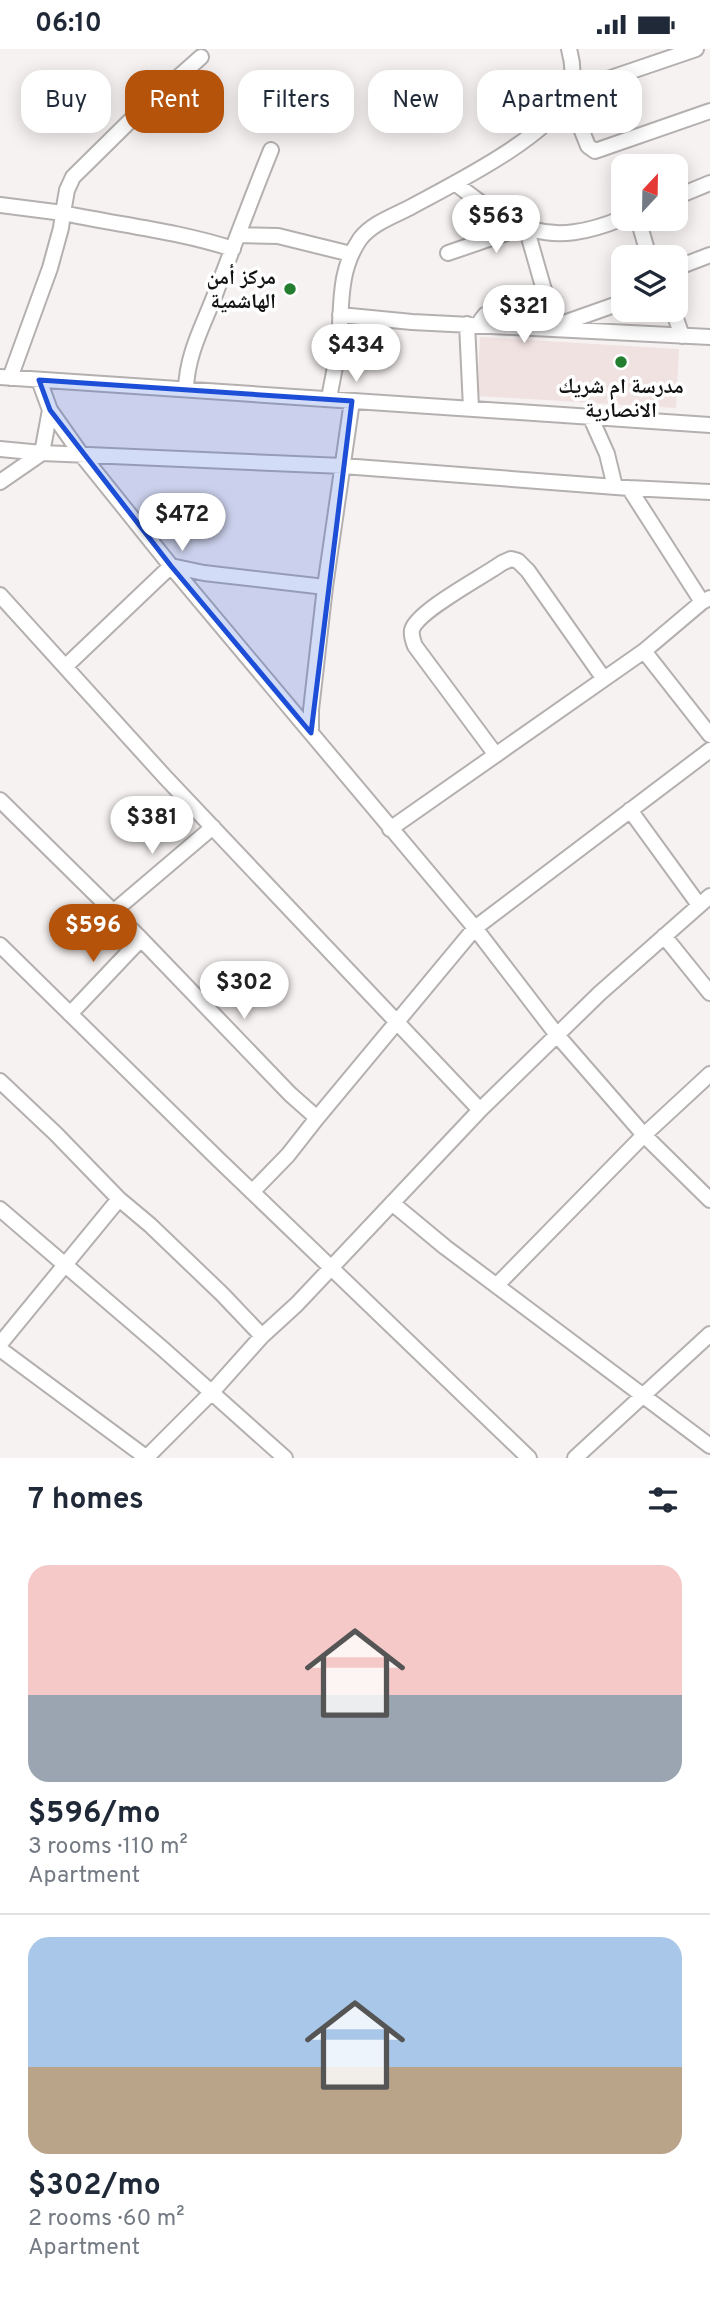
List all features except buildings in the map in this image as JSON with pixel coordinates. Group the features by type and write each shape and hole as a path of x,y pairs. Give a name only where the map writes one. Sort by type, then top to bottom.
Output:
{"street":[{"path":"569,49 572,70"},
{"path":"633,70 696,49"},
{"path":"201,57 73,177 67,190 61,228 50,268 5,377 710,425"},
{"path":"584,133 588,146 595,151 710,111"},
{"path":"329,399 339,343 342,281 351,254 362,237 374,226 455,184 534,133"},
{"path":"186,389 187,372 198,333 271,150"},
{"path":"688,192 710,183"},
{"path":"455,184 481,204 543,233 571,234 611,222"},
{"path":"0,205 235,242 278,236 351,254"},
{"path":"448,253 509,232 521,225"},
{"path":"521,225 559,327"},
{"path":"688,263 710,255"},
{"path":"482,325 481,320 485,315 544,290"},
{"path":"559,327 611,307"},
{"path":"340,315 412,322 559,327 710,337"},
{"path":"677,322 682,336"},
{"path":"467,324 471,408"},
{"path":"39,380 50,410 80,454 171,566 475,929 557,1035 645,1135 710,1201"},
{"path":"311,733 310,720 325,587 352,401"},
{"path":"0,482 42,453 50,410"},
{"path":"390,829 645,651 706,600 622,487 590,416"},
{"path":"0,449 344,466 710,492"},
{"path":"496,755 415,646 412,628 425,612 502,563 511,559 518,561 528,571 604,680"},
{"path":"171,566 204,573 325,587"},
{"path":"66,666 171,566"},
{"path":"0,595 137,746 480,1111"},
{"path":"645,651 710,735"},
{"path":"252,1192 288,1155 475,929 710,750"},
{"path":"0,800 141,939 290,1094 317,1118"},
{"path":"119,1199 0,1346 147,1458 480,1111 557,1035 704,901 630,810"},
{"path":"114,912 213,827"},
{"path":"664,936 710,993"},
{"path":"70,1014 141,939"},
{"path":"0,946 529,1458"},
{"path":"497,1285 645,1135 710,1074"},
{"path":"0,1081 262,1336"},
{"path":"392,1203 445,1247 710,1446"},
{"path":"0,1209 285,1458"},
{"path":"575,1458 710,1334"}],"highlighted area":[{"path":"39,380 352,401 311,733 171,566 50,410"}],"shaded area":[{"path":"480,337 679,349 676,408 477,396"}],"place":[{"name":"مركز أمن الهاشمية","path":"290,289"},
{"name":"مدرسة ام شريك الانصارية","path":"621,362"}]}
